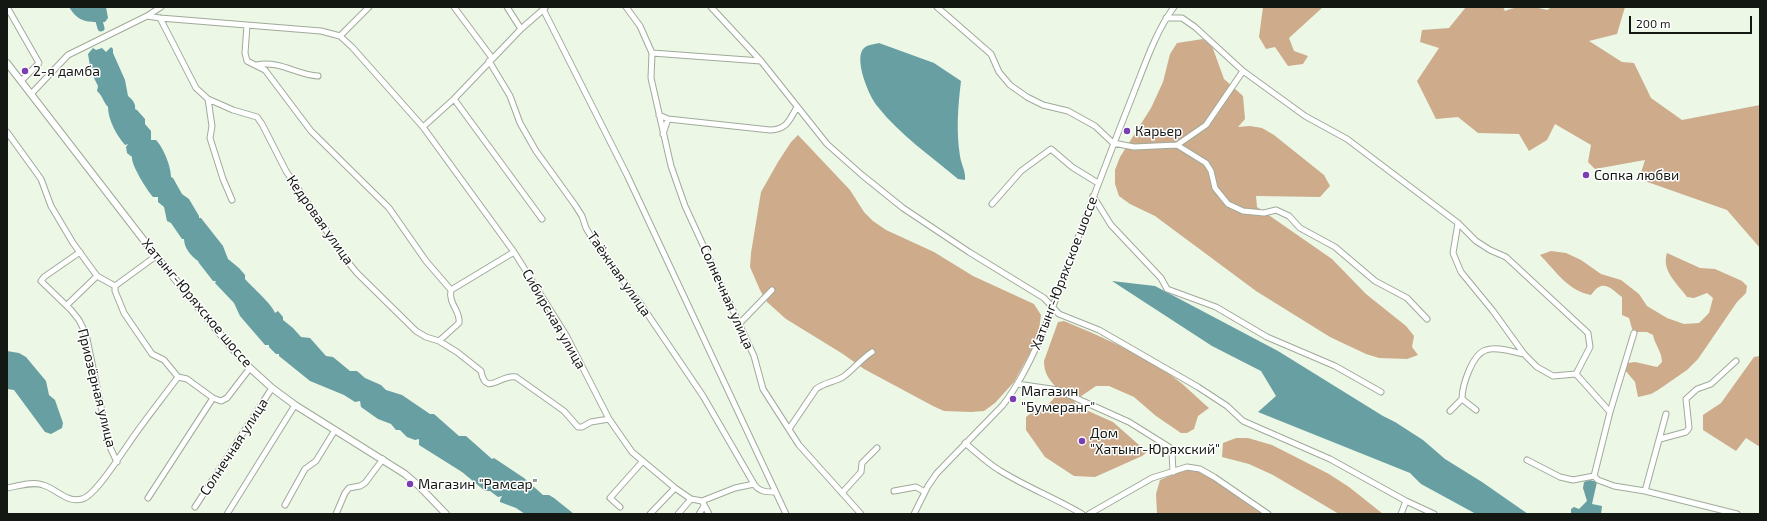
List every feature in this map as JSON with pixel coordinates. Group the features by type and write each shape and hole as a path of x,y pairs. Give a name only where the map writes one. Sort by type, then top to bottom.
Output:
{"main road":[{"name":"Хатынг-Юряхское шоссе","path":"7,63 10,72 21,80 32,93 156,256 250,368 272,388 295,405 383,459 419,486 446,514"}],"street":[{"path":"7,7 39,63 21,80"},
{"path":"32,93 68,55 147,16 161,7"},
{"path":"147,16 321,30 340,36 369,7"},
{"name":"Таёжная улица","path":"454,7 490,60 510,96 520,122 536,151 575,205 582,216 586,228 596,243 640,303 703,396 754,484"},
{"path":"507,7 521,29"},
{"path":"626,7 640,26 652,53 762,61"},
{"path":"711,7 762,61 786,90 797,108 810,120 827,144 862,175 904,208 969,252 1044,298 1059,314 1099,330 1198,387 1227,406 1243,421 1330,459 1406,501 1434,514"},
{"path":"937,7 991,54 999,72 1010,86 1043,105 1068,111 1095,126 1113,143 1134,146 1178,144 1206,125 1243,71"},
{"name":"Хатынг-Юряхское шоссе","path":"914,514 937,473 1003,405 1017,384 1032,356 1052,308 1113,143 1166,18 1174,7"},
{"path":"423,127 454,99 490,60 544,8 627,175 786,514"},
{"path":"160,18 196,88 208,99 212,126 210,138 222,179 232,200"},
{"path":"1166,18 1182,18 1195,27 1243,71 1305,116 1347,139 1458,223 1476,241 1490,250 1506,257 1588,333 1590,347 1576,374"},
{"path":"247,25 246,57 250,64 273,64 295,70 306,76 318,76"},
{"name":"Сибирская улица","path":"340,36 367,63 423,127 514,252 566,335 609,419 632,452 642,462 675,488 691,499 703,503"},
{"name":"Солнечная улица","path":"652,53 651,78 671,166 685,206 754,356 763,389 799,445 861,514"},
{"path":"257,64 271,77 319,139 388,208 426,261 451,290 450,298 458,316 459,323 440,341"},
{"name":"Кедровая улица","path":"208,99 233,110 257,117 286,171 347,261 398,315 416,331 426,337 440,341 457,352 480,370 482,377 486,382 492,384 508,376 516,378 564,411 578,427 582,427 591,422 609,419"},
{"path":"454,99 542,219"},
{"path":"659,116 668,119 770,130 780,129 788,122 797,108"},
{"path":"663,135 668,119"},
{"path":"7,132 41,179 51,206 80,252 97,276 115,286"},
{"path":"1178,144 1206,163 1211,171 1215,188 1228,204 1243,211 1264,213 1276,210 1290,216 1300,228 1335,247 1375,281 1407,298 1427,319"},
{"path":"992,204 1021,171 1051,149 1072,167 1098,183"},
{"path":"1093,196 1111,225 1161,278 1167,289 1216,307 1267,337 1335,366 1381,392"},
{"path":"1458,223 1453,253 1461,272 1493,311 1524,354 1537,367 1553,376 1576,374"},
{"name":"Приозёрная улица","path":"80,252 42,279 43,284 67,305 79,320 86,334 109,445 117,462"},
{"path":"451,290 514,252"},
{"path":"115,286 156,256"},
{"path":"67,305 97,276"},
{"path":"115,286 115,291 124,313 152,354 164,360 178,377 187,379 214,398 221,401 225,400 250,368"},
{"path":"740,323 772,290"},
{"path":"1594,476 1610,412 1634,333"},
{"path":"1450,411 1462,399 1465,379 1483,351 1495,349 1524,354"},
{"path":"789,429 816,389 842,377 860,360 872,352"},
{"path":"1660,439 1686,432 1689,428 1686,399 1697,389 1711,384 1736,360"},
{"path":"1576,374 1610,412"},
{"path":"7,488 39,484 45,485 62,496 74,500 84,499 93,491 117,462 126,447 178,377"},
{"path":"1017,384 1058,390 1129,422 1168,447 1172,452 1173,472"},
{"name":"Солнечная улица","path":"195,507 272,388"},
{"path":"148,498 214,398"},
{"path":"1462,399 1476,410"},
{"name":"Солнечная улица","path":"227,514 295,405"},
{"path":"1645,491 1666,414"},
{"path":"285,505 305,469 316,462 335,430"},
{"path":"965,443 997,469 1082,514"},
{"path":"842,493 861,472 862,463 877,448"},
{"path":"336,514 345,493 349,488 360,486 365,483 383,459"},
{"path":"1527,460 1560,477 1573,480 1594,476"},
{"path":"620,507 610,498 642,462"},
{"path":"1089,514 1143,483 1188,467 1200,469 1214,477 1268,514"},
{"path":"1594,476 1598,480 1608,484 1645,491 1737,514"},
{"path":"699,514 703,503 735,488 754,484 757,488 765,492 775,492"},
{"path":"894,491 916,487 926,492"},
{"path":"650,514 675,488"},
{"path":"678,514 691,499"},
{"path":"1401,514 1406,501"},
{"path":"703,503 709,514"}],"shaded area":[{"path":"1263,7 1323,7 1289,38 1294,51 1308,56 1303,64 1288,66 1275,47 1266,49 1259,37"},
{"path":"1466,7 1503,7 1505,11 1526,7 1547,10 1552,7 1625,7 1617,34 1589,41 1622,62 1634,63 1651,98 1682,120 1760,105 1760,248 1727,210 1639,179 1645,160 1595,169 1588,162 1591,145 1555,124 1547,140 1529,151 1519,134 1478,133 1458,117 1436,119 1417,81 1439,48 1420,42 1422,30 1449,28"},
{"path":"1203,39 1212,46 1224,79 1243,96 1245,119 1238,127 1250,126 1262,128 1274,135 1324,175 1330,186 1320,197 1256,196 1257,207 1332,259 1366,294 1406,326 1414,336 1412,347 1418,355 1407,359 1379,358 1366,354 1330,337 1256,291 1155,216 1130,204 1119,196 1115,184 1115,170 1120,157 1151,108 1163,82 1170,54 1177,43"},
{"path":"798,135 850,190 864,212 873,221 886,230 934,252 973,276 1034,304 1041,315 1035,344 1014,382 995,403 984,411 944,411 933,406 864,369 843,354 786,319 767,302 750,267 761,192 778,162 791,142"},
{"path":"1551,251 1566,253 1581,260 1601,274 1621,280 1639,294 1647,306 1667,318 1684,324 1699,323 1709,313 1713,298 1707,293 1694,298 1687,297 1668,271 1666,266 1667,253 1700,268 1715,269 1742,281 1747,286 1746,293 1737,302 1698,359 1687,370 1651,394 1638,397 1635,382 1625,370 1628,363 1635,362 1657,367 1662,362 1661,355 1653,335 1647,332 1633,332 1629,318 1622,315 1622,297 1610,288 1606,286 1599,287 1591,295 1583,293 1569,285 1540,255"},
{"path":"1064,321 1091,332 1154,364 1178,380 1209,408 1198,416 1194,429 1187,433 1181,433 1156,416 1134,397 1109,386 1096,386 1074,401 1077,406 1113,422 1147,452 1142,456 1095,477 1074,476 1045,457 1026,430 1026,417 1046,406 1056,394 1057,388 1048,376 1044,361 1058,322"},
{"path":"1760,356 1760,447 1746,438 1736,451 1703,430 1703,415 1721,403 1754,357"},
{"path":"1236,438 1248,438 1272,445 1329,474 1349,487 1383,514 1339,514 1273,475 1249,464 1222,457 1223,443"},
{"path":"1186,469 1206,474 1266,514 1157,514 1156,494 1160,480"}],"water":[{"path":"69,7 106,7 108,18 105,22 93,22 80,19"},
{"path":"879,43 934,63 961,81 958,109 958,137 965,180 958,179 916,145 896,127 874,102 864,78 860,60 861,53 864,48 869,45"},
{"path":"111,47 125,80 128,96 134,102 135,109 145,119 145,124 151,131 151,140 156,140 164,152 170,168 171,177 182,194 189,199 199,218 201,218 223,246 228,259 239,268 245,275 245,279 266,300 275,313 278,311 283,317 283,320 301,337 310,338 326,356 333,357 350,371 357,371 365,378 381,385 386,390 402,395 430,414 434,414 459,436 466,436 492,459 494,458 524,478 543,495 549,495 554,498 574,514 525,514 516,508 500,502 502,496 498,497 490,491 485,491 462,472 419,445 419,439 415,440 407,437 400,430 396,430 391,424 378,419 361,407 360,401 355,402 344,395 310,381 279,356 279,354 276,354 269,347 269,345 265,345 240,316 234,303 215,283 216,281 213,281 198,261 188,252 184,239 182,239 171,223 167,221 164,207 158,202 158,197 153,197 134,166 132,157 127,153 126,147 128,144 125,145 114,128 108,112 108,107 97,91 98,86 91,72 88,54 93,48 96,50 102,48 106,52"},
{"path":"1112,281 1155,286 1278,351 1423,440 1445,459 1482,482 1528,514 1476,514 1421,484 1410,473 1258,412 1276,396 1261,371 1212,346"},
{"path":"7,351 19,353 26,357 46,381 49,395 55,400 63,423 62,428 51,434 45,432 14,390 7,389"},
{"path":"1590,480 1597,482 1592,504 1602,506 1601,514 1571,514 1571,509 1574,507 1579,509 1587,501 1583,488 1584,482"}],"waterway":[{"path":"95,7 101,28"}],"place":[{"name":"2-я дамба","path":"25,71"},
{"name":"Карьер","path":"1127,131"},
{"name":"Сопка любви","path":"1586,175"},
{"name":"Магазин \"Бумеранг\"","path":"1013,399"},
{"name":"Дом \"Хатынг-Юряхский\"","path":"1082,441"},
{"name":"Магазин \"Рамсар\"","path":"410,484"}]}
